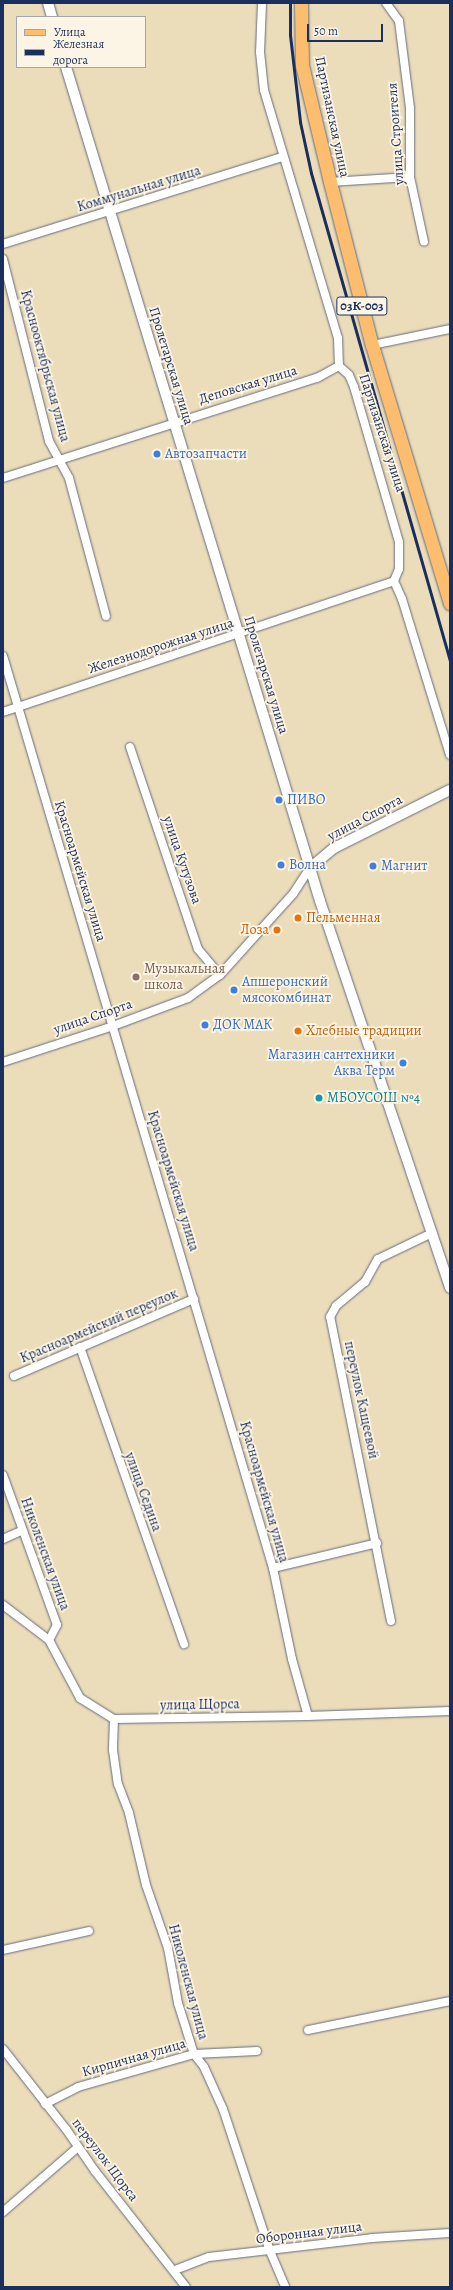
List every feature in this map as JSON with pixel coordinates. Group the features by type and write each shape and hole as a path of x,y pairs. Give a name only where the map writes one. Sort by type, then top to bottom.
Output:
{"main road":[{"name":"Партизанская улица","path":"301,3 302,65 330,182 372,345 450,604"}],"street":[{"path":"48,3 52,16"},
{"name":"Партизанская улица","path":"262,3 260,52 264,90 338,338 339,366 349,375 354,387 399,542 399,569 394,581"},
{"name":"улица Строителя","path":"386,3 399,22 410,108 410,177 424,242"},
{"name":"Пролетарская улица","path":"66,68 310,868 430,1234 450,1288"},
{"name":"Коммунальная улица","path":"3,244 283,157"},
{"path":"330,182 410,177"},
{"name":"Краснооктябрьская улица","path":"3,259 49,441 69,478 106,616"},
{"path":"372,345 450,329"},
{"name":"Деповская улица","path":"3,478 174,422 317,378 339,366"},
{"path":"394,581 402,599 450,755"},
{"name":"Железнодорожная улица","path":"3,712 239,635 394,581"},
{"name":"Красноармейская улица","path":"3,656 273,1568 292,1659 308,1716"},
{"name":"улица Кутузова","path":"130,747 198,949 220,975"},
{"name":"улица Спорта","path":"3,1062 113,1026 188,998 220,975 293,894 310,868 334,848 450,790"},
{"name":"переулок Кащеевой","path":"392,1621 330,1317 336,1306 365,1282 378,1259 430,1234"},
{"name":"Красноармейский переулок","path":"14,1376 194,1299"},
{"name":"улица Седина","path":"80,1347 184,1644"},
{"name":"Николенская улица","path":"3,1475 21,1531 57,1625 49,1640"},
{"path":"3,1540 21,1531"},
{"path":"273,1568 377,1543"},
{"path":"3,1604 49,1640 80,1698 114,1719"},
{"name":"улица Щорса","path":"114,1719 308,1716 450,1711"},
{"name":"Николенская улица","path":"114,1719 113,1750 118,1784 129,1813 146,1884 168,1948 178,2003 194,2054 204,2067 223,2109 270,2251 285,2287"},
{"path":"3,1950 89,1931"},
{"path":"308,2030 450,2001"},
{"name":"переулок Щорса","path":"3,2049 175,2270 186,2287"},
{"name":"Кирпичная улица","path":"45,2104 78,2087 194,2054 257,2051"},
{"path":"3,2212 78,2147"},
{"name":"Оборонная улица","path":"175,2270 209,2257 372,2238 450,2233"}],"railway":[{"path":"290,3 290,35 300,122 311,173 450,661"}],"place":[{"name":"Автозапчасти","path":"157,454"},
{"name":"ПИВО","path":"279,800"},
{"name":"Волна","path":"281,865"},
{"name":"Магнит","path":"373,866"},
{"name":"Пельменная","path":"298,918"},
{"name":"Лоза","path":"277,930"},
{"name":"Музыкальная школа","path":"136,977"},
{"name":"Апшеронский мясокомбинат","path":"234,990"},
{"name":"ДОК МАК","path":"205,1025"},
{"name":"Хлебные традиции","path":"298,1031"},
{"name":"Магазин сантехники Аква Терм","path":"403,1063"},
{"name":"МБОУСОШ №4","path":"319,1098"}]}
